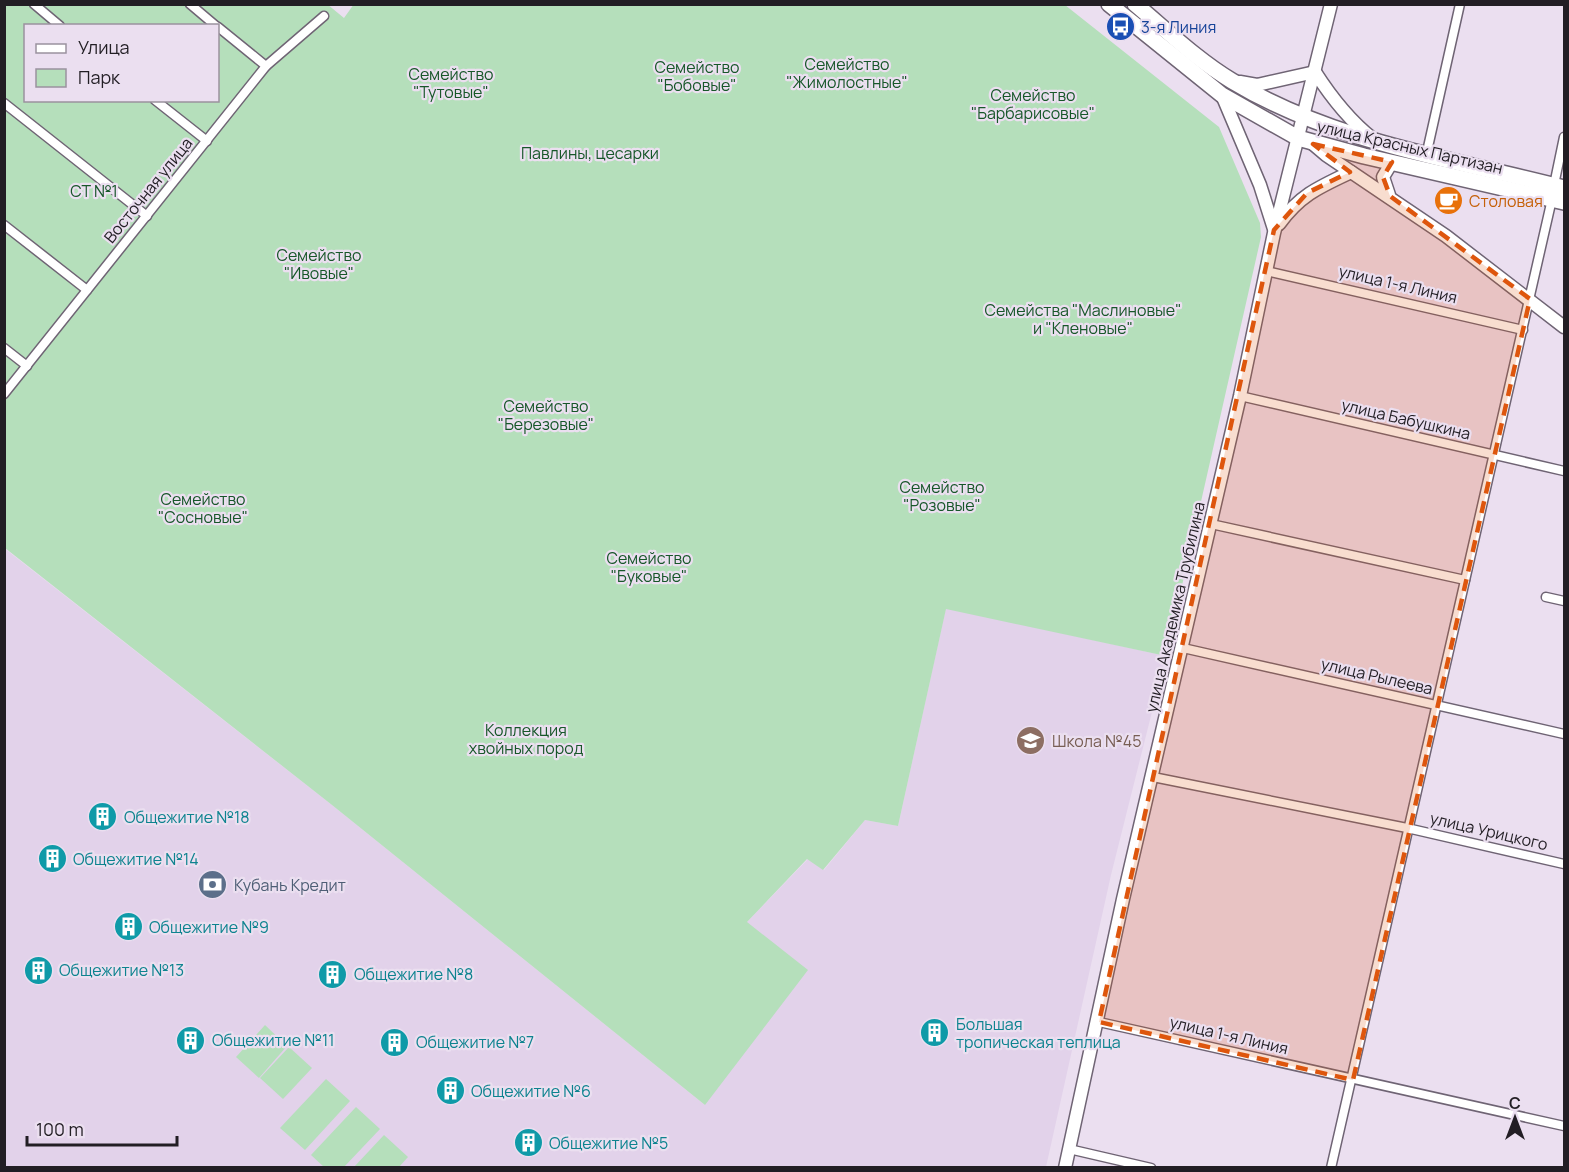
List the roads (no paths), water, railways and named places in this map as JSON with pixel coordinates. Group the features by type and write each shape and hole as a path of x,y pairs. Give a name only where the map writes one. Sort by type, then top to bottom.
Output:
{"highway":[{"name":"улица Красных Партизан","path":"1109,4 1222,95 1306,141 1392,162 1559,194"},
{"name":"улица Красных Партизан","path":"1135,4 1231,80 1304,116 1378,142 1559,194"}],"main road":[{"name":"улица Академика Трубилина","path":"1065,1167 1240,396 1274,230 1306,141 1304,116 1332,4"},
{"path":"1231,80 1257,85 1315,72 1328,92 1361,130 1378,142"},
{"name":"улица Академика Трубилина","path":"1222,95 1260,185 1274,230"},
{"path":"1306,141 1390,196 1530,299 1564,327"},
{"path":"1390,196 1383,177 1392,162"},
{"name":"улица Академика Трубилина","path":"1274,230 1293,205 1307,194 1351,172"}],"street":[{"path":"34,4 58,24"},
{"path":"190,4 215,24"},
{"path":"1426,156 1460,4"},
{"name":"Восточная улица","path":"4,394 266,66 324,16"},
{"path":"219,28 266,66"},
{"path":"158,102 207,141"},
{"path":"4,103 147,216"},
{"path":"1331,1167 1353,1080 1407,828 1530,299 1559,194 1564,137"},
{"path":"4,225 87,290"},
{"name":"улица 1-я Линия","path":"1266,271 1523,330"},
{"path":"4,348 27,366"},
{"name":"улица Бабушкина","path":"1240,396 1564,471"},
{"path":"1211,524 1465,580"},
{"path":"1546,597 1564,601"},
{"name":"улица Рылеева","path":"1183,648 1564,734"},
{"path":"1153,777 1407,828"},
{"name":"улица Урицкого","path":"1407,828 1564,864"},
{"name":"улица 1-я Линия","path":"1099,1022 1353,1080"},
{"path":"1353,1080 1564,1126"},
{"path":"1069,1149 1151,1167"}],"place":[{"name":"3-я Линия","path":"1120,27"},
{"name":"Столовая","path":"1448,201"},
{"name":"Школа №45","path":"1031,741"},
{"name":"Общежитие №18","path":"103,817"},
{"name":"Общежитие №14","path":"52,859"},
{"name":"Кубань Кредит","path":"213,885"},
{"name":"Общежитие №9","path":"128,927"},
{"name":"Общежитие №13","path":"38,970"},
{"name":"Общежитие №8","path":"333,974"},
{"name":"Большая тропическая теплица","path":"935,1033"},
{"name":"Общежитие №11","path":"191,1040"},
{"name":"Общежитие №7","path":"395,1042"},
{"name":"Общежитие №6","path":"450,1091"},
{"name":"Общежитие №5","path":"528,1143"}],"park label":[{"name":"Семейство \"Жимолостные\"","path":"847,73"},
{"name":"Семейство \"Бобовые\"","path":"697,76"},
{"name":"Семейство \"Тутовые\"","path":"451,83"},
{"name":"Семейство \"Барбарисовые\"","path":"1033,104"},
{"name":"Павлины, цесарки","path":"590,153"},
{"name":"СТ №1","path":"94,191"},
{"name":"Семейство \"Ивовые\"","path":"319,264"},
{"name":"Семейства \"Маслиновые\" и \"Кленовые\"","path":"1083,319"},
{"name":"Семейство \"Березовые\"","path":"546,415"},
{"name":"Семейство \"Розовые\"","path":"942,496"},
{"name":"Семейство \"Сосновые\"","path":"203,508"},
{"name":"Семейство \"Буковые\"","path":"649,567"},
{"name":"Коллекция хвойных пород","path":"526,739"}]}
